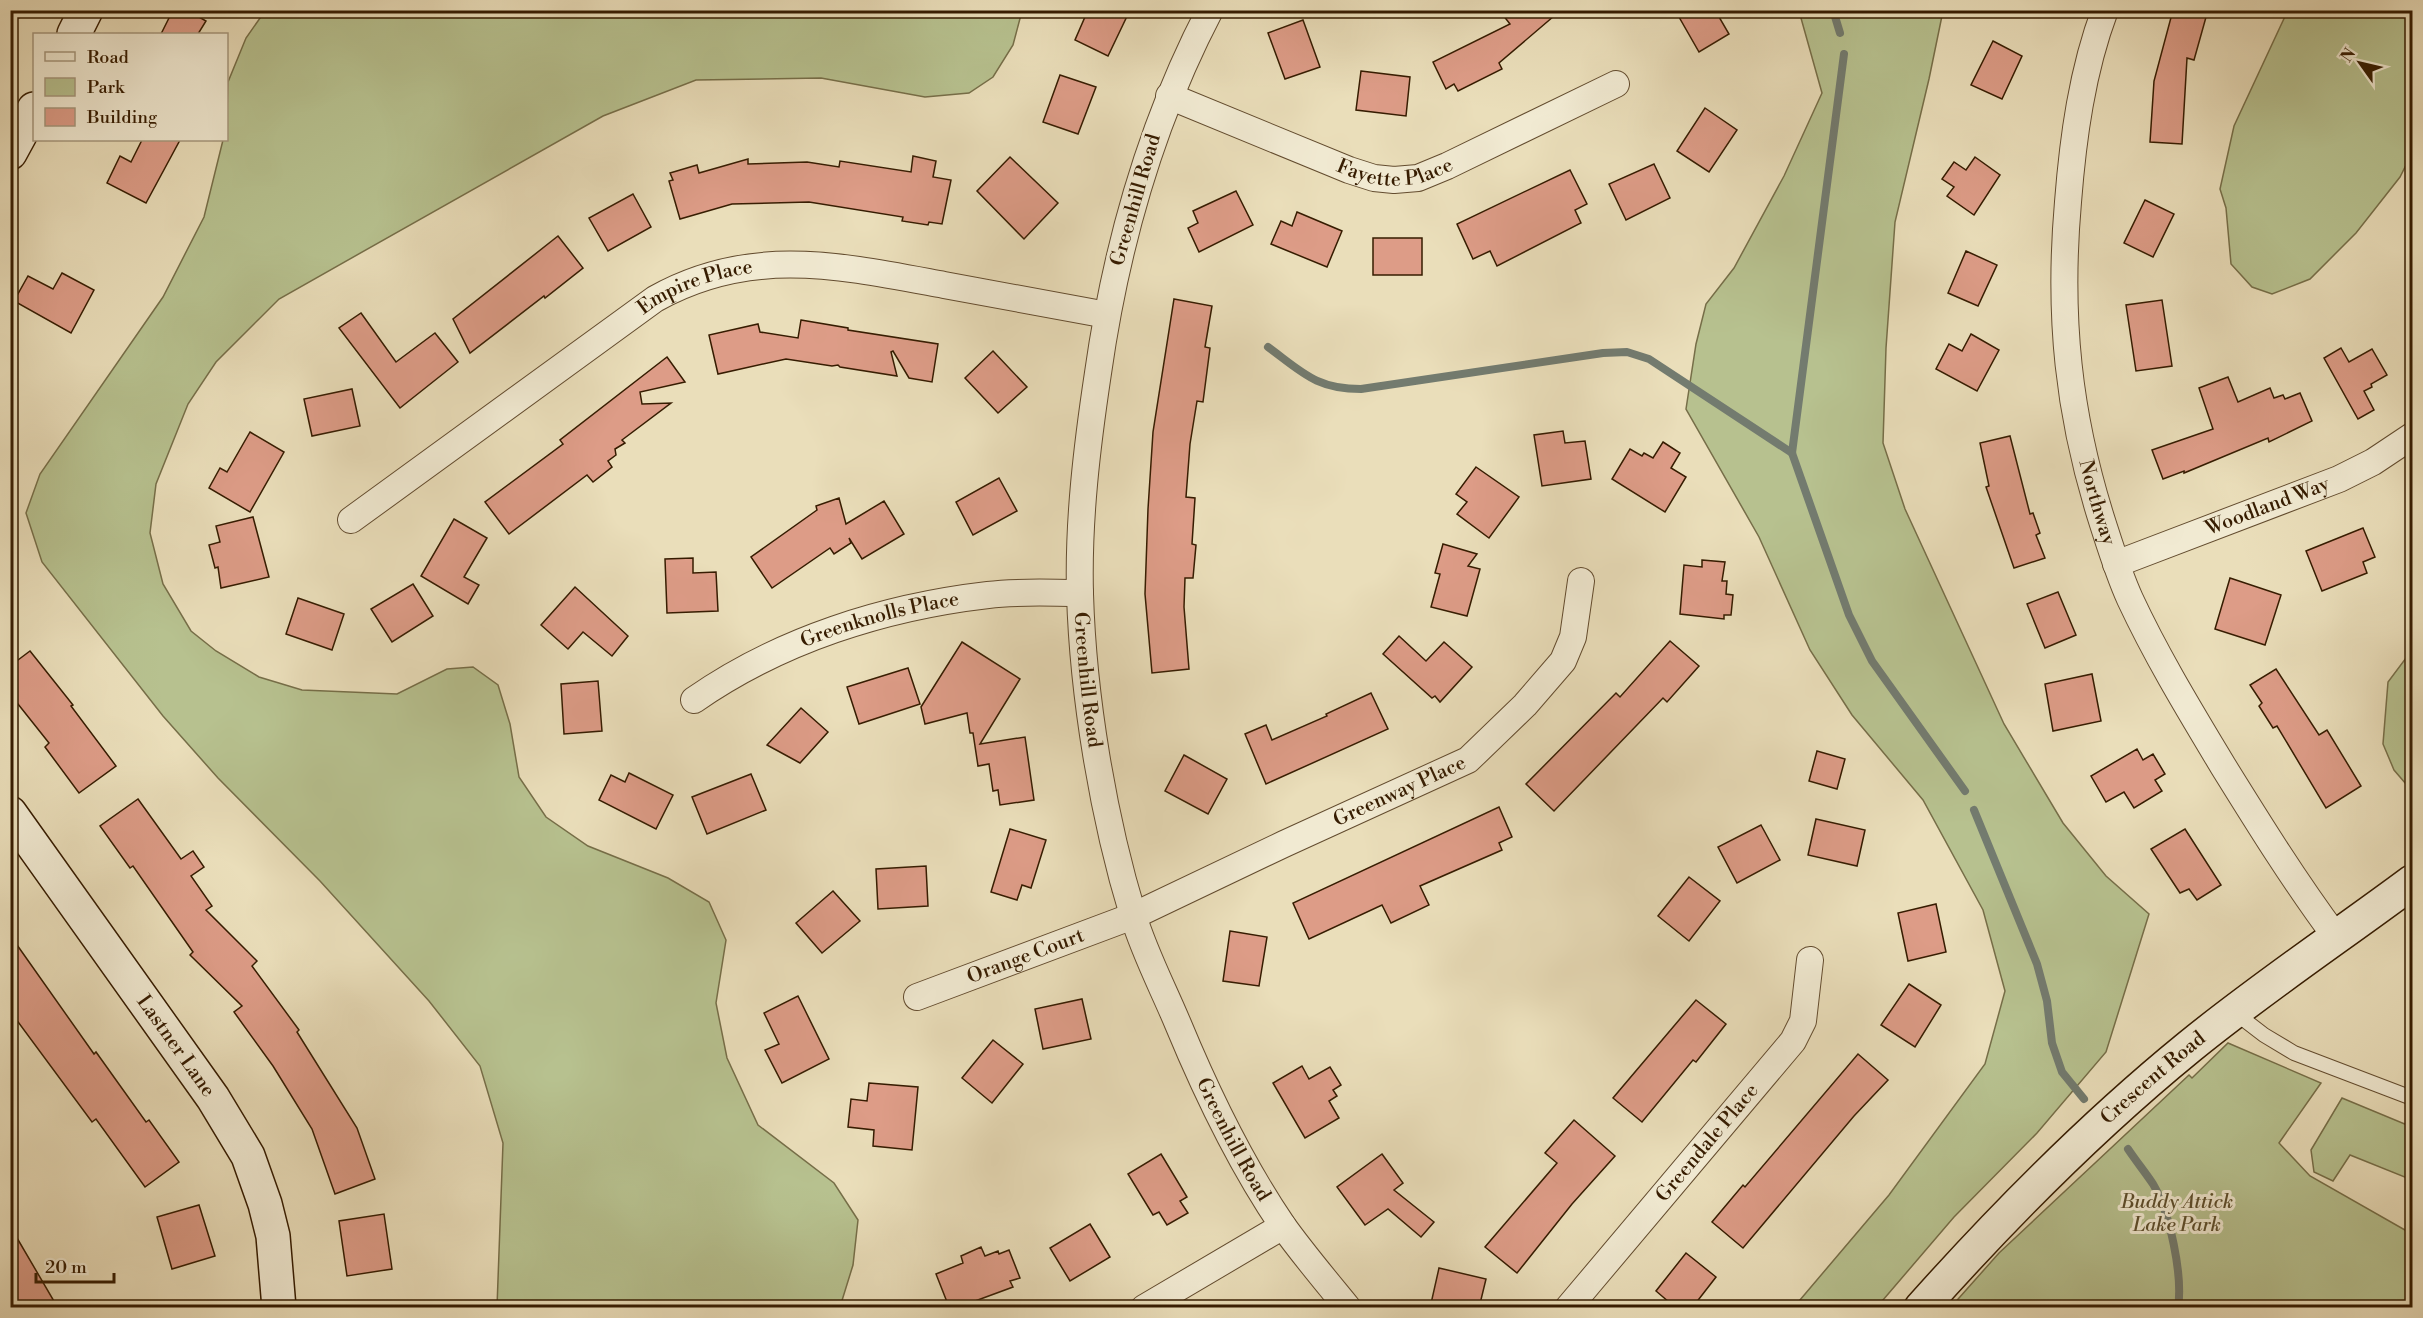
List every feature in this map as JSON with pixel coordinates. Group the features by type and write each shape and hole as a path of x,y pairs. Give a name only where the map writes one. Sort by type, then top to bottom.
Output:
{"street":[{"path":"75,33 87,10"},
{"name":"Greenhill Road","path":"1210,10 1169,96 1148,151 1118,258 1107,315 1088,444 1082,521 1080,593 1085,665 1096,750 1111,827 1133,916 1189,1051 1222,1123 1283,1226 1348,1308"},
{"name":"Northway","path":"2105,10 2085,80 2074,137 2063,282 2074,408 2086,472 2116,564 2167,674 2300,888 2336,937"},
{"name":"Fayette Place","path":"1169,96 1349,170 1374,178 1394,180 1418,177 1447,166 1616,84"},
{"path":"10,153 33,111"},
{"name":"Empire Place","path":"351,520 655,299 686,283 727,271 770,264 844,266 1107,315"},
{"name":"Woodland Way","path":"2116,564 2339,479 2373,462 2412,436"},
{"name":"Greenway Place","path":"1133,916 1468,760 1525,705 1563,662 1574,637 1581,581"},
{"name":"Greenknolls Place","path":"694,700 735,674 790,646 877,615 926,603 991,594 1080,593"},
{"name":"Lastner Lane","path":"10,813 213,1098 248,1156 265,1204 273,1236 279,1308"},
{"name":"Crescent Road","path":"1921,1308 2035,1187 2157,1073 2234,1012 2412,882"},
{"name":"Orange Court","path":"917,997 1133,916"},
{"name":"Greendale Place","path":"1568,1308 1793,1041 1803,1022 1810,960"},
{"path":"1144,1308 1283,1226"}],"lane":[{"path":"2234,1012 2264,1035 2294,1053 2412,1098"}],"green space":[{"path":"11,10 31,11 11,21"},
{"path":"2288,10 2412,11 2412,153 2400,177 2356,233 2310,279 2272,294 2252,287 2231,264 2226,208 2220,189 2234,126"},
{"path":"265,11 1022,11 1013,45 993,77 969,93 925,97 821,78 696,80 603,116 279,299 216,362 188,404 156,484 150,533 163,584 191,631 216,651 259,677 302,690 397,694 447,669 473,667 498,685 510,724 519,777 546,817 588,846 668,878 709,902 726,940 716,1003 727,1058 758,1125 834,1183 858,1220 853,1265 840,1307 497,1307 503,1143 480,1066 429,1001 320,881 218,778 163,716 42,562 26,513 40,474 163,297 204,217 223,141 228,141 228,82 246,38"},
{"path":"1799,11 1943,11 1895,222 1886,348 1883,443 1905,509 2004,724 2063,823 2106,876 2149,914 2106,1052 2037,1133 1954,1217 1877,1307 1794,1307 1889,1195 1985,1064 2005,991 1983,910 1923,800 1852,715 1810,650 1759,537 1686,409 1696,344 1706,304 1734,268 1784,176 1822,93"},
{"path":"2412,650 2412,791 2394,770 2383,744 2388,682"},
{"name":"Buddy Attick Lake Park","path":"2228,1043 2321,1083 2279,1143 2310,1176 2412,1234 2412,1307 1951,1307 1999,1253 2189,1075 2192,1078"},
{"path":"2342,1098 2412,1127 2412,1180 2350,1155 2333,1181 2314,1172 2311,1150"}],"building":[{"path":"173,10 187,10 206,21 199,33 162,33"},
{"path":"1088,10 1130,10 1108,56 1075,40"},
{"path":"1499,10 1561,10 1499,63 1502,69 1458,91 1454,84 1446,89 1433,62 1510,24"},
{"path":"1675,10 1715,10 1729,34 1699,52"},
{"path":"2173,10 2208,10 2194,60 2187,58 2182,144 2150,142 2154,81"},
{"path":"1303,20 1320,67 1285,79 1268,33"},
{"path":"1993,41 2022,56 2002,99 1971,85"},
{"path":"1361,71 1410,77 1406,116 1356,110"},
{"path":"1060,75 1096,87 1078,134 1043,122"},
{"path":"1705,108 1737,130 1709,172 1677,151"},
{"path":"142,141 179,141 146,203 107,183 120,156 131,162"},
{"path":"913,156 936,161 933,177 951,180 942,224 929,222 928,225 902,221 903,217 809,202 732,204 680,219 669,181 673,180 670,173 697,165 699,173 748,159 748,164 807,162 839,167 840,161 911,172"},
{"path":"1010,157 1058,203 1024,239 977,191"},
{"path":"1975,157 2000,175 1974,215 1947,196 1954,187 1942,179 1954,162 1966,170"},
{"path":"1654,164 1670,198 1626,220 1609,184"},
{"path":"1570,170 1587,204 1575,210 1581,223 1497,266 1490,251 1473,259 1457,224"},
{"path":"1236,191 1253,225 1199,252 1188,228 1198,223 1193,211"},
{"path":"633,194 651,227 608,251 589,218"},
{"path":"2145,200 2174,214 2153,257 2124,243"},
{"path":"1297,212 1342,231 1327,267 1271,244 1281,221 1292,226"},
{"path":"558,236 583,268 470,353 453,319"},
{"path":"1373,238 1422,238 1422,275 1373,275"},
{"path":"1966,251 1997,265 1978,306 1948,293"},
{"path":"62,273 94,290 71,333 14,301 28,276 53,289"},
{"path":"1174,299 1212,306 1205,347 1210,348 1203,402 1197,401 1190,444 1186,497 1195,498 1192,544 1196,545 1193,578 1185,578 1184,607 1189,669 1152,673 1145,594 1148,509 1153,432"},
{"path":"2162,300 2172,366 2136,371 2126,305"},
{"path":"361,313 396,362 435,333 458,362 400,408 339,328"},
{"path":"801,320 938,344 932,382 909,378 893,351 891,352 897,376 838,365 786,359 718,374 709,335 758,324 760,332 798,338"},
{"path":"1971,334 1999,350 1977,391 1936,369 1949,344 1962,351"},
{"path":"2341,348 2349,362 2372,349 2387,375 2364,391 2374,410 2358,419 2324,358"},
{"path":"993,351 1027,387 998,413 965,378"},
{"path":"667,357 685,382 640,392 642,404 671,403 622,440 625,443 615,449 616,455 608,461 612,467 593,482 587,475 509,534 485,502 563,444 560,440"},
{"path":"2228,377 2238,402 2270,388 2274,398 2283,395 2285,399 2300,393 2312,421 2269,442 2268,438 2184,473 2184,471 2163,479 2152,450 2213,429 2199,388"},
{"path":"352,389 360,426 312,436 304,399"},
{"path":"1563,431 1565,443 1585,441 1591,479 1542,486 1534,435"},
{"path":"250,432 284,452 250,512 209,488 220,468 227,472"},
{"path":"2010,436 2030,514 2033,513 2040,533 2036,535 2045,558 2014,568 1986,487 1989,486 1980,443"},
{"path":"1663,442 1680,453 1671,468 1686,477 1665,512 1612,479 1630,449 1642,456 1644,453 1653,458"},
{"path":"1476,467 1519,497 1489,538 1457,514 1467,502 1456,494"},
{"path":"999,478 1017,511 973,535 956,502"},
{"path":"839,498 846,524 884,501 904,534 862,559 849,538 851,543 834,554 830,548 772,588 751,557 817,510 816,506"},
{"path":"253,517 269,577 221,588 218,567 215,568 209,545 220,542 216,526"},
{"path":"454,519 487,538 464,577 479,585 468,604 421,576"},
{"path":"2363,528 2375,557 2363,562 2367,573 2322,591 2306,551"},
{"path":"1443,544 1477,554 1468,566 1480,569 1467,616 1431,607 1440,574 1435,573"},
{"path":"693,558 693,573 716,572 718,611 667,613 665,559"},
{"path":"1702,560 1725,562 1722,581 1727,581 1726,594 1733,595 1731,615 1724,615 1724,619 1680,614 1684,565 1702,567"},
{"path":"2230,578 2281,595 2265,645 2215,629"},
{"path":"413,584 433,616 392,642 371,609"},
{"path":"575,587 628,636 612,656 583,632 568,649 541,625"},
{"path":"2058,592 2076,635 2045,648 2027,604"},
{"path":"298,598 344,614 332,650 286,634"},
{"path":"1399,636 1426,661 1444,642 1472,667 1440,702 1435,696 1432,698 1383,654"},
{"path":"1670,641 1699,666 1667,702 1663,698 1554,811 1526,784 1616,693 1620,697"},
{"path":"962,642 1020,679 980,744 1025,737 1034,800 1000,805 998,790 993,791 989,764 978,766 973,733 970,733 967,713 925,724 921,707"},
{"path":"30,651 73,705 71,706 116,766 79,793 45,747 49,743 10,694 10,666"},
{"path":"908,668 920,704 859,724 847,687"},
{"path":"2276,669 2319,735 2327,730 2361,786 2326,808 2277,726 2273,728 2259,706 2262,703 2250,685"},
{"path":"2092,674 2101,721 2053,731 2045,684"},
{"path":"598,681 602,731 564,734 561,684"},
{"path":"1371,693 1388,729 1266,784 1245,734 1266,725 1272,740 1327,716 1326,714"},
{"path":"801,708 828,732 800,763 767,745"},
{"path":"2137,749 2143,760 2153,754 2165,774 2155,780 2162,791 2134,808 2124,792 2106,802 2091,776"},
{"path":"1817,751 1845,759 1837,789 1809,781"},
{"path":"1184,755 1227,779 1208,814 1165,791"},
{"path":"629,773 673,795 656,829 599,800 611,775 625,782"},
{"path":"751,774 766,810 707,834 692,797"},
{"path":"138,799 181,859 193,851 204,867 191,876 212,906 206,910 257,961 252,966 299,1030 297,1032 357,1128 375,1179 335,1194 312,1129 273,1066 234,1012 242,1006 190,955 193,952 133,866 130,868 100,826"},
{"path":"1499,807 1512,837 1499,843 1502,850 1420,886 1429,905 1391,923 1382,905 1309,939 1293,903"},
{"path":"1816,819 1865,830 1857,866 1808,855"},
{"path":"1761,825 1780,860 1737,883 1718,847"},
{"path":"1010,829 1046,840 1031,888 1022,885 1017,900 991,892"},
{"path":"2185,829 2221,885 2197,900 2189,889 2180,893 2151,849"},
{"path":"926,866 928,906 878,909 876,869"},
{"path":"1689,877 1720,901 1689,941 1658,916"},
{"path":"833,891 860,921 822,953 796,923"},
{"path":"1936,904 1946,952 1908,961 1898,913"},
{"path":"1230,931 1267,937 1259,986 1223,981"},
{"path":"10,935 94,1054 96,1052 146,1122 149,1120 179,1162 145,1187 96,1119 92,1122 10,1011"},
{"path":"1909,984 1941,1005 1915,1047 1881,1025"},
{"path":"798,996 829,1059 782,1083 765,1050 779,1044 764,1013"},
{"path":"1082,999 1091,1039 1043,1049 1035,1009"},
{"path":"1696,1000 1726,1024 1696,1062 1693,1060 1642,1122 1613,1098"},
{"path":"993,1040 1023,1064 992,1103 962,1078"},
{"path":"1858,1054 1888,1080 1854,1116 1743,1248 1712,1222 1743,1185 1745,1187"},
{"path":"1302,1066 1309,1079 1330,1067 1341,1085 1333,1090 1337,1096 1329,1101 1339,1118 1305,1138 1273,1083"},
{"path":"869,1083 918,1087 912,1150 873,1146 874,1130 848,1127 851,1099 867,1101"},
{"path":"1574,1120 1615,1156 1572,1204 1517,1273 1485,1247 1557,1163 1545,1153"},
{"path":"1161,1154 1187,1197 1180,1201 1188,1213 1167,1225 1159,1212 1153,1215 1128,1174"},
{"path":"1382,1154 1403,1183 1394,1190 1434,1222 1421,1237 1388,1209 1365,1225 1337,1187"},
{"path":"199,1205 215,1256 172,1269 157,1217"},
{"path":"384,1214 392,1269 347,1276 339,1221"},
{"path":"1090,1224 1110,1257 1070,1281 1050,1248"},
{"path":"10,1226 58,1308 10,1308"},
{"path":"981,1247 985,1256 1009,1250 1020,1278 1010,1281 1013,1287 967,1304 966,1301 949,1307 936,1274 963,1263 961,1256"},
{"path":"1686,1253 1716,1277 1692,1308 1676,1308 1656,1291"},
{"path":"1439,1268 1486,1279 1479,1308 1430,1308"}],"waterway":[{"path":"1833,10 1840,33"},
{"path":"1844,54 1792,453 1849,615 1872,661 1965,791"},
{"path":"1268,347 1310,377 1321,382 1332,386 1361,389 1603,353 1627,352 1649,359 1792,453"},
{"path":"1974,810 2037,964 2047,1001 2052,1043 2062,1072 2084,1099"},
{"path":"2128,1149 2153,1184 2165,1211 2177,1262 2178,1308"}]}
